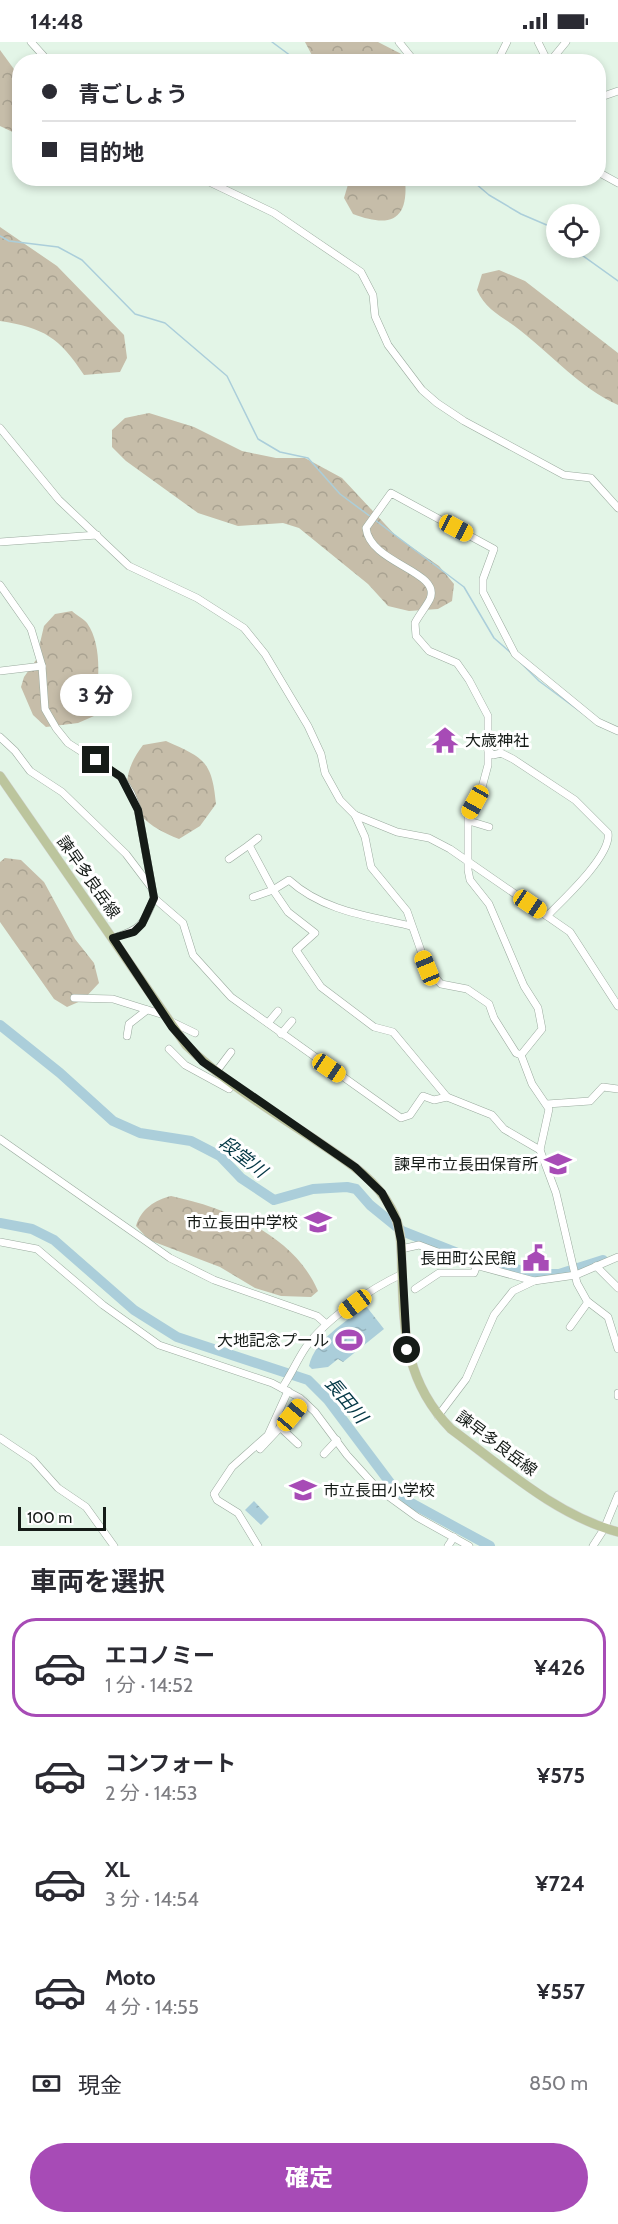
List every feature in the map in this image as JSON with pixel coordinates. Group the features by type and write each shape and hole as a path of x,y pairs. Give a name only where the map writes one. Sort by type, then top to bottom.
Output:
{"main road":[{"name":"諫早多良岳線","path":"0,776 186,1045 216,1072 372,1181 382,1193 397,1221 401,1245 405,1326 413,1371 423,1395 438,1416 451,1429 550,1500 575,1516 604,1529 618,1532"}],"street":[{"path":"31,42 42,54"},
{"path":"399,42 409,54"},
{"path":"217,186 273,213 361,272 373,295 375,316 388,345 422,390 438,403 464,421 564,475 591,478 618,508"},
{"path":"0,429 59,500 129,566 197,598 244,628 265,654 308,726 321,754 325,772 340,800 355,815 365,837 371,867 407,911 427,968 441,984 467,989 489,1005 494,1018 516,1053 521,1055 532,1084 547,1104 549,1109 540,1150 556,1193 577,1283 588,1302 608,1317 616,1330 612,1336 618,1348"},
{"path":"521,1055 542,1029 541,1017 524,986 489,904 470,880 468,861 468,814 481,791 488,765 488,716 470,680 457,663 429,651 416,636 415,623 431,598 431,590 423,577 373,547 367,538 366,528 390,493 494,549 483,579 483,592 494,609 505,638 515,654 598,722 618,730"},
{"path":"0,542 97,535"},
{"path":"0,585 31,629 42,666 45,709 56,728 68,743 115,773 131,793 138,810 154,898 183,923 193,955 231,997 401,1118 410,1115 423,1096 434,1100 447,1097"},
{"path":"0,671 42,666"},
{"path":"0,737 15,751 30,771 62,792 126,854 152,890"},
{"path":"488,750 493,755 501,753 513,759 574,800 608,833 607,847 574,890 547,916"},
{"path":"355,815 398,832 429,838 468,861 570,932 618,1006"},
{"path":"468,821 489,827"},
{"path":"229,859 258,838"},
{"path":"249,845 273,890 288,912 315,933 296,950 321,987 374,1027 393,1032 447,1097 492,1115 504,1129 540,1150"},
{"path":"254,897 273,890 289,880 305,894 318,900 370,918 411,926"},
{"path":"113,938 134,932 142,924 154,898"},
{"path":"74,998 113,999 166,1017 195,1033"},
{"path":"127,1036 129,1024 147,1010"},
{"path":"268,1023 278,1011"},
{"path":"281,1034 292,1021"},
{"path":"169,1049 185,1065 229,1089 233,1084"},
{"path":"216,1072 231,1052"},
{"path":"547,1104 590,1101 603,1087 618,1089"},
{"path":"0,1139 170,1258 214,1280 317,1316 325,1323"},
{"path":"0,1242 37,1249 103,1305 159,1345 285,1387 304,1401 365,1477 394,1502 469,1546"},
{"path":"401,1245 419,1245 534,1281"},
{"path":"438,1416 466,1379 495,1314 513,1292 534,1281 576,1275 618,1257"},
{"path":"415,1289 439,1273 474,1273 477,1265"},
{"path":"596,1266 618,1288"},
{"path":"258,1546 238,1513 217,1500 214,1494 232,1467 267,1435 297,1362 325,1323 385,1281 402,1274"},
{"path":"570,1327 588,1302"},
{"path":"260,1449 282,1428 304,1401"},
{"path":"282,1428 298,1444"},
{"path":"0,1438 33,1460 58,1488 86,1507 114,1546"},
{"path":"324,1454 337,1440"},
{"path":"593,1546 604,1529 618,1495"},
{"path":"448,1546 454,1537"}],"green space":[{"path":"305,42 378,42 401,54 311,54"},
{"path":"0,50 12,66 12,132 0,126"},
{"path":"348,186 405,186 404,204 400,212 387,220 353,214 344,198"},
{"path":"0,227 57,266 124,335 127,358 120,372 84,375 67,352 49,336 28,327 0,321"},
{"path":"499,270 525,281 618,353 618,405 579,381 485,303 477,290 482,274"},
{"path":"149,413 194,427 242,451 276,458 305,458 342,478 397,537 439,566 454,584 452,601 438,609 409,611 388,606 368,584 299,528 283,523 238,526 198,513 126,461 112,447 112,430 125,418"},
{"path":"72,611 87,623 96,644 98,668 94,716 78,723 46,727 33,715 21,687 24,677 36,660 44,626 55,614"},
{"path":"166,741 189,752 204,763 212,778 216,804 200,826 179,839 163,832 139,813 131,802 128,790 128,776 133,761 143,745"},
{"path":"5,858 21,860 44,882 75,939 94,963 99,983 83,1000 67,1007 54,999 0,922 0,862"},
{"path":"171,1196 214,1208 236,1217 276,1239 307,1271 318,1291 311,1297 281,1296 255,1288 220,1267 149,1240 136,1226 138,1220 149,1206"}],"water":[{"name":"大地記念プール","path":"366,1306 384,1329 343,1362 338,1359 328,1367 312,1369 309,1366 312,1356 324,1339"},
{"path":"254,1501 269,1517 261,1525 245,1510"}],"waterway":[{"path":"272,42 288,54"},
{"path":"478,186 521,214 546,225"},
{"path":"0,236 9,241 58,247 82,260 135,314 165,323 227,376 258,439 280,452 308,458 340,494 371,517"},
{"path":"586,258 618,281"},
{"path":"375,520 464,587 494,638 511,653"},
{"path":"521,663 539,681 601,727"},
{"name":"段堂川","path":"0,1025 60,1073 113,1121 140,1133 191,1141 220,1156 241,1178 274,1200 313,1189 347,1187 356,1189 370,1205 402,1231 470,1258 536,1274 559,1274 603,1260"},
{"name":"長田川","path":"0,1223 32,1229 54,1240 134,1310 177,1337 308,1380 328,1400 391,1484 411,1503 490,1546"}],"place":[{"name":"大歳神社","path":"445,740"},
{"name":"諫早市立長田保育所","path":"558,1164"},
{"name":"市立長田中学校","path":"318,1222"},
{"name":"長田町公民館","path":"536,1258"},
{"name":"大地記念プール","path":"349,1340"},
{"name":"市立長田小学校","path":"303,1490"}],"route":[{"path":"96,760 121,777 131,793 138,810 154,898 142,924 134,932 113,938 172,1027 203,1062 355,1167 382,1193 393,1210 401,1241 407,1350"}]}
